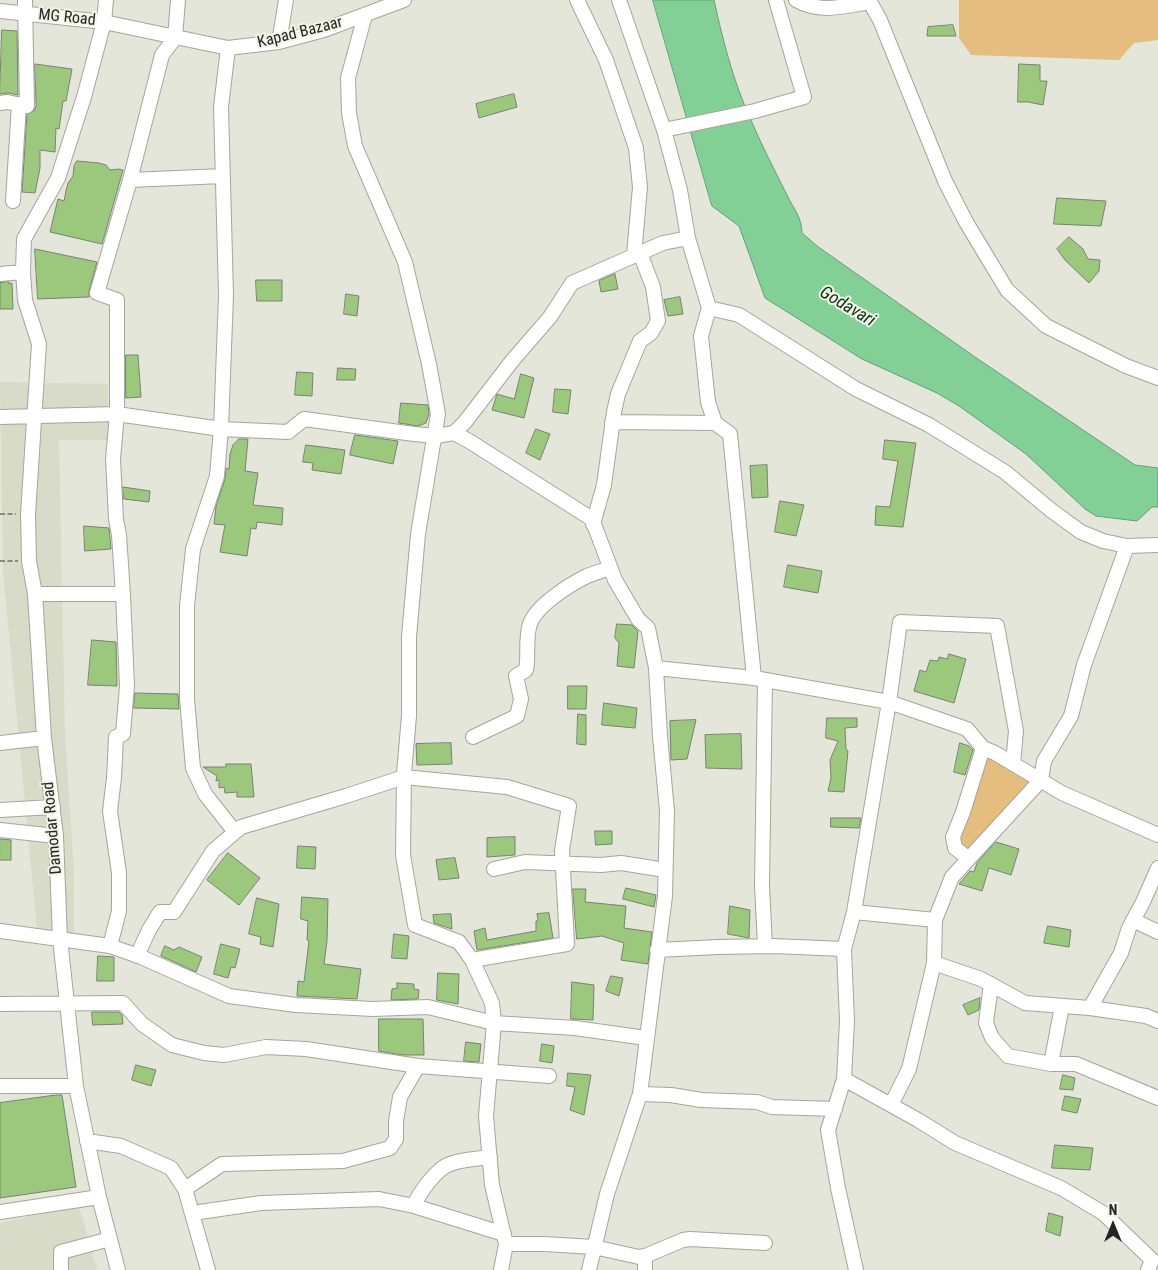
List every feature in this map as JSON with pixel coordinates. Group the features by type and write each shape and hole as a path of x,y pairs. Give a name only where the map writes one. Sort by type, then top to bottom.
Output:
{"street":[{"name":"Damodar Road","path":"106,0 104,22 84,97 58,178 24,239 23,272 25,300 39,344 36,417 28,514 44,738 56,836 60,939 76,1086 99,1197 118,1270"},
{"path":"110,946 119,911 119,873 110,811 116,737 123,734 127,698 123,594 113,459 117,414 117,300 97,293 130,180 162,55 175,38 178,0"},
{"path":"279,42 286,0"},
{"name":"Kapad Bazaar","path":"104,22 228,48 279,42 324,30 404,0"},
{"path":"577,0 606,60 636,148 640,187 637,254 653,287 658,321 651,333 640,341 618,394 612,422 604,485 594,524"},
{"path":"619,0 664,130 680,190 688,238 708,308 702,336 708,402 714,423"},
{"path":"664,130 755,111 804,97 776,0"},
{"path":"796,0 802,4 827,9 872,1 945,181 966,222 1007,290 1046,326 1126,366 1158,378"},
{"name":"MG Road","path":"0,11 25,7 104,22"},
{"path":"0,103 27,106 25,7"},
{"path":"365,15 348,78 349,113 355,146 405,262 438,414 436,436 417,544 409,637 409,716 404,777 403,854 415,925 459,942 472,960 492,1003 494,1023 486,1116 492,1186 505,1239 501,1270"},
{"path":"228,48 221,107 226,295 221,429 217,476 194,548 187,606 187,699 193,768 205,794 235,832"},
{"path":"13,201 19,104"},
{"path":"130,180 223,176"},
{"path":"0,417 117,414 221,429 288,432 304,419 436,436 454,433 465,422 512,361 550,318 572,283 663,243 688,238"},
{"path":"0,274 23,272"},
{"path":"708,308 739,315 856,389 929,425 1005,472 1081,532 1103,541 1127,546 1158,545"},
{"path":"612,422 714,423 730,434 760,679 762,886 765,946"},
{"path":"454,433 592,519 615,580 638,619 648,628 656,668 666,811 665,896 640,1094 607,1194 588,1270"},
{"path":"891,1105 909,1070 934,964 935,920 952,877 1041,780 1044,761 1071,716 1084,664 1127,546"},
{"path":"473,736 516,716 521,699 516,676 526,670 530,622 542,607 585,576 610,568"},
{"path":"35,594 123,594"},
{"path":"856,1270 838,1188 828,1130 844,1080 847,1021 844,949 854,912 889,702 900,622 997,626 1016,731 1013,764"},
{"path":"656,668 760,679 889,702 967,729 984,748 1062,792 1158,835"},
{"path":"0,743 44,738"},
{"path":"968,858 955,848 953,837 984,748"},
{"path":"137,956 160,912 174,912 213,851 241,827 404,777 507,787 569,806 562,850 567,944 472,960"},
{"path":"0,810 53,806"},
{"path":"0,830 56,836"},
{"path":"494,869 526,862 601,865 621,863 665,870"},
{"path":"1090,1008 1121,953 1129,928 1158,868"},
{"path":"854,912 935,920"},
{"path":"1133,920 1158,932"},
{"path":"0,932 110,946 229,996 296,1004 373,1009 428,1006 494,1023 575,1028 646,1038"},
{"path":"657,950 718,946 844,949"},
{"path":"934,964 981,979 1025,1003 1090,1008 1146,1016 1158,1021"},
{"path":"991,984 986,1023 992,1038 1008,1056 1051,1064 1076,1064 1158,1098"},
{"path":"3,1002 123,1003 142,1024 172,1045 224,1056 266,1047 306,1049 418,1066 549,1076"},
{"path":"1051,1064 1062,1006"},
{"path":"186,1189 222,1164 342,1161 390,1148 396,1139 396,1121 400,1097 418,1066"},
{"path":"844,1080 955,1143 1061,1188 1103,1213 1152,1260 1148,1270"},
{"path":"0,1086 76,1086"},
{"path":"640,1094 671,1095 701,1100 757,1102 772,1107 835,1109"},
{"path":"87,1141 121,1146 171,1168 186,1189 208,1270"},
{"path":"414,1206 416,1199 430,1181 448,1164 490,1157"},
{"path":"0,1212 99,1197"},
{"path":"192,1213 261,1203 379,1199 414,1206 505,1239 594,1247 639,1257 645,1263 683,1240 765,1244"},
{"path":"61,1270 61,1252 110,1239"}],"path":[{"path":"0,560 30,560"}],"shaded area":[{"path":"959,0 1158,0 1158,40 1134,43 1119,60 971,55 959,38"},
{"path":"0,382 108,384 108,440 59,440 65,735 74,871 74,934 37,930 3,572"},
{"path":"985,752 1036,780 969,854 958,847 957,836"},
{"path":"79,1206 97,1270 0,1270 0,1223"}],"water":[{"name":"Godavari","path":"653,0 714,0 738,89 759,137 799,217 802,233 817,246 975,357 1135,465 1158,468 1158,507 1152,507 1137,521 1096,516 1085,509 1026,454 959,406 937,393 862,359 765,298 739,226 712,206"}],"building":[{"path":"953,25 956,36 927,36 928,27"},
{"path":"2,30 17,31 18,95 0,94"},
{"path":"35,64 72,69 66,101 63,101 59,129 56,128 55,152 40,150 40,168 35,193 22,192 27,114 34,111 36,106"},
{"path":"1019,64 1040,65 1040,81 1047,81 1043,105 1018,102"},
{"path":"514,94 517,107 479,118 476,104"},
{"path":"77,161 99,163 106,165 110,170 123,170 102,244 50,232 58,199 64,201 68,183 73,176 74,166"},
{"path":"1057,198 1106,201 1101,226 1054,224"},
{"path":"1069,237 1083,249 1088,259 1100,260 1099,271 1089,283 1065,260 1057,249"},
{"path":"35,249 97,262 89,297 38,299"},
{"path":"615,274 618,289 601,292 599,281"},
{"path":"256,280 282,280 282,301 257,301"},
{"path":"9,282 9,284 12,283 13,309 0,309 0,283"},
{"path":"346,294 359,296 357,316 344,314"},
{"path":"680,297 683,314 668,316 664,300"},
{"path":"126,355 138,355 141,397 126,398"},
{"path":"338,368 356,369 355,380 337,380"},
{"path":"297,372 313,373 312,396 295,395"},
{"path":"521,374 534,378 524,418 492,410 497,394 514,399"},
{"path":"555,389 571,390 568,414 553,412"},
{"path":"401,403 428,405 429,414 426,423 418,426 399,423"},
{"path":"536,429 550,434 540,460 526,453"},
{"path":"355,435 398,441 393,464 350,455"},
{"path":"239,439 248,439 245,471 258,473 253,505 283,508 282,525 257,522 256,529 251,528 247,556 220,552 225,525 214,524 216,506 225,479 226,468 229,469 230,454 233,445"},
{"path":"885,440 916,443 903,527 875,525 876,506 890,507 898,461 883,459"},
{"path":"306,445 345,450 341,474 312,470 313,463 303,462"},
{"path":"767,465 768,497 752,498 750,466"},
{"path":"123,487 150,491 149,502 124,499"},
{"path":"780,501 804,505 796,536 775,532"},
{"path":"84,526 109,528 111,549 85,551"},
{"path":"788,565 822,571 818,593 784,587"},
{"path":"617,624 632,625 638,631 634,668 617,666 619,643 615,638"},
{"path":"92,640 116,642 117,686 88,685"},
{"path":"949,654 966,659 954,703 914,691 920,670 926,672 930,660 938,661 939,657 947,659"},
{"path":"568,686 587,686 586,709 568,709"},
{"path":"135,693 178,694 179,709 134,708"},
{"path":"604,703 637,708 635,728 602,725"},
{"path":"578,714 586,715 586,745 577,744"},
{"path":"827,718 857,718 857,727 845,728 846,749 848,751 844,792 828,791 831,778 830,760 838,741 826,738"},
{"path":"696,720 687,759 671,760 670,721"},
{"path":"741,734 742,769 706,768 705,735"},
{"path":"451,743 452,764 417,765 416,744"},
{"path":"960,743 969,746 973,750 965,775 954,772"},
{"path":"226,764 251,764 254,797 237,797 237,792 225,793 224,787 219,788 219,780 216,781 217,776 203,767 226,767"},
{"path":"831,818 861,818 859,828 831,827"},
{"path":"595,831 612,831 612,844 596,845"},
{"path":"515,837 515,855 487,857 487,838"},
{"path":"0,839 11,840 11,860 0,860"},
{"path":"996,842 1019,849 1011,875 989,868 982,891 959,884 970,871 974,872 977,863"},
{"path":"298,846 316,847 315,869 297,868"},
{"path":"228,853 260,878 239,905 207,880"},
{"path":"455,858 459,878 439,880 436,860"},
{"path":"626,888 656,895 654,907 623,899"},
{"path":"573,889 586,889 585,902 626,906 624,928 652,932 648,964 621,960 624,943 602,936 577,939"},
{"path":"302,897 328,899 327,941 324,964 361,969 357,999 297,996 298,981 304,982 309,941 307,940 308,921 301,919"},
{"path":"257,898 279,904 273,947 260,944 261,937 249,934"},
{"path":"730,906 750,910 749,938 728,934"},
{"path":"549,913 553,938 477,950 474,931 485,928 487,940 536,931 537,914"},
{"path":"451,914 452,929 434,923 433,915"},
{"path":"1048,926 1071,930 1069,947 1044,943"},
{"path":"394,934 409,936 407,959 392,958"},
{"path":"221,944 240,949 235,968 231,967 228,978 214,974"},
{"path":"165,946 174,950 179,947 202,957 196,972 161,956"},
{"path":"98,956 114,957 114,981 97,981"},
{"path":"438,973 459,974 458,1004 437,1000"},
{"path":"611,976 623,978 619,996 606,991"},
{"path":"572,982 594,985 593,1020 571,1019"},
{"path":"397,983 414,984 414,989 419,990 418,999 391,1000 392,989 397,988"},
{"path":"980,998 979,1010 968,1015 963,1005"},
{"path":"92,1012 119,1012 122,1015 123,1024 93,1025"},
{"path":"379,1019 423,1019 424,1055 403,1055 379,1051"},
{"path":"466,1042 481,1044 479,1062 464,1061"},
{"path":"542,1044 554,1046 552,1063 540,1061"},
{"path":"136,1065 156,1070 151,1086 132,1080"},
{"path":"568,1073 591,1075 584,1115 570,1110 575,1087 567,1086"},
{"path":"1063,1075 1075,1078 1073,1090 1060,1089"},
{"path":"62,1095 76,1187 0,1198 0,1103"},
{"path":"1065,1096 1081,1099 1077,1113 1062,1110"},
{"path":"1055,1145 1093,1148 1090,1170 1052,1168"},
{"path":"1049,1213 1063,1217 1060,1236 1046,1231"}]}
